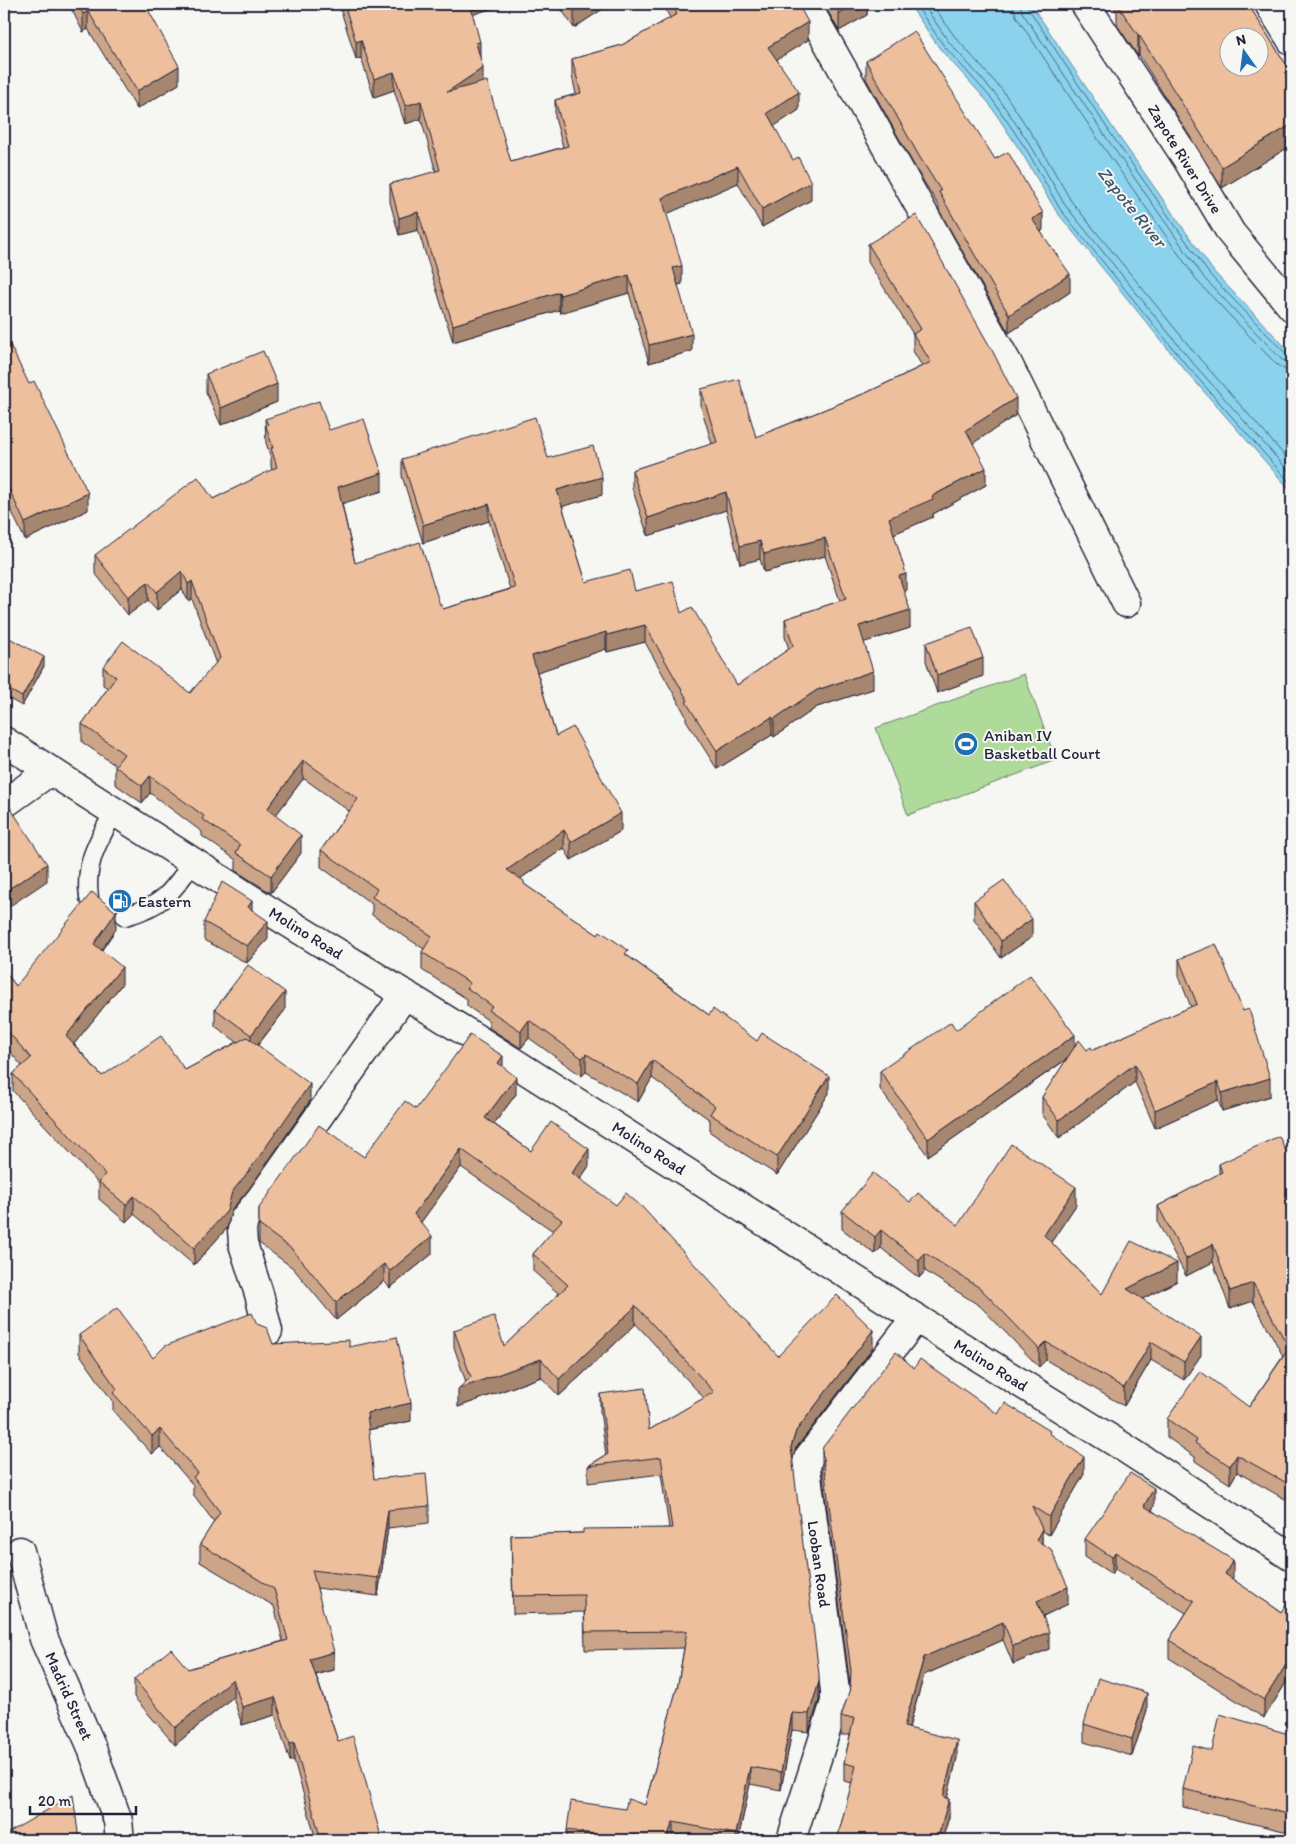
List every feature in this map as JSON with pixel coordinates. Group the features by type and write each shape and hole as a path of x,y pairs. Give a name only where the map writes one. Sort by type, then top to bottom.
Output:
{"street":[{"path":"806,4 1007,362 1126,603"},
{"name":"Zapote River Drive","path":"1085,4 1187,159 1231,233 1292,307"},
{"path":"1269,4 1292,41"},
{"name":"Molino Road","path":"4,741 193,862 1117,1443 1292,1557"},
{"path":"4,804 50,771"},
{"path":"268,1331 259,1294 243,1244 242,1230 244,1219 261,1198 405,994"},
{"name":"Looban Road","path":"791,1840 835,1702 836,1691 806,1468 808,1458 916,1318"},
{"name":"Madrid Street","path":"20,1552 44,1639 90,1743 118,1821 120,1840"}],"lane":[{"path":"89,898 87,883 93,853 114,812"},
{"path":"125,916 145,911 162,901 193,862"}],"green space":[{"name":"Aniban IV Basketball Court","path":"1024,674 1056,760 908,815 876,728"}],"water":[{"name":"Zapote River","path":"909,4 1031,4 1119,137 1214,272 1292,354 1292,492 1185,370 1056,211 1023,155 988,102 940,49"}],"building":[{"path":"78,4 145,4 179,66 137,91 88,11 83,14"},
{"path":"344,4 470,4 480,42 476,43 483,68 447,92 487,81 511,162 568,146 555,100 581,93 572,59 622,45 677,14 672,4 798,4 808,22 768,47 799,92 767,113 793,160 798,157 811,182 762,209 738,166 662,198 682,266 673,268 692,334 649,345 629,275 560,295 559,292 453,325 418,212 399,218 390,184 440,170 421,101 405,106 394,72 374,79 361,40 356,42"},
{"path":"570,4 583,4 574,10"},
{"path":"834,4 856,4 839,13"},
{"path":"1117,4 1248,4 1263,28 1218,28 1218,78 1268,78 1268,36 1292,74 1292,124 1222,167 1139,35"},
{"path":"914,31 995,159 1008,152 1043,213 1032,219 1070,274 1009,315 939,192 941,191 919,156 866,61"},
{"path":"916,215 993,352 1016,398 966,430 986,468 932,496 933,499 889,518 906,574 899,576 910,610 859,626 873,671 817,690 774,719 772,717 717,751 686,702 688,701 645,625 607,635 606,632 532,656 556,736 573,727 621,813 571,842 564,830 507,870 524,881 524,884 598,935 600,931 628,950 625,954 709,1015 713,1009 757,1041 762,1033 829,1076 777,1157 710,1114 715,1106 652,1060 638,1084 586,1054 582,1058 529,1020 521,1031 489,1010 492,1006 467,988 470,983 422,952 432,936 372,897 377,889 321,850 358,799 306,762 303,761 267,809 301,835 271,876 236,853 240,845 202,819 204,816 150,776 142,786 115,766 124,754 82,724 116,677 103,667 123,641 190,693 220,658 192,581 188,584 182,571 157,592 148,582 128,597 95,555 198,477 213,499 277,467 266,426 268,424 265,419 319,401 329,430 364,419 382,473 338,487 355,563 420,542 440,605 442,605 443,609 515,588 489,504 423,525 402,459 535,417 548,458 593,446 602,477 557,490 586,582 630,570 635,591 673,581 681,613 692,607 737,685 793,646 785,619 846,599 825,538 764,554 760,541 740,546 726,492 648,518 632,470 717,442 701,389 739,379 756,437 868,392 931,362 913,334 921,329 868,244"},
{"path":"10,345 29,384 34,381 88,493 25,523 4,478 4,348"},
{"path":"263,351 277,384 221,408 206,374"},
{"path":"972,627 983,658 937,675 926,643"},
{"path":"4,635 44,657 22,697 4,687"},
{"path":"9,806 47,864 4,892 4,809"},
{"path":"1004,880 1032,919 1001,941 974,901"},
{"path":"222,882 252,901 248,907 268,921 247,946 204,922"},
{"path":"92,892 116,912 94,944 122,967 66,1036 102,1076 161,1036 185,1070 247,1037 310,1084 232,1192 227,1211 194,1248 134,1196 126,1205 99,1182 105,1174 13,1074 31,1058 4,1027 4,970 16,986"},
{"path":"1216,944 1243,1011 1249,1009 1270,1078 1222,1093 1218,1082 1155,1110 1135,1064 1059,1120 1042,1097 1079,1040 1087,1050 1091,1047 1093,1050 1197,1004 1179,959"},
{"path":"248,965 285,992 251,1035 215,1009"},
{"path":"1030,975 1075,1035 928,1139 880,1071 951,1022 956,1030"},
{"path":"470,1035 503,1056 498,1063 516,1077 485,1118 531,1151 551,1122 589,1149 572,1173 616,1205 626,1193 643,1208 778,1356 837,1295 873,1330 796,1431 791,1447 819,1682 809,1714 792,1713 781,1772 750,1767 736,1834 673,1822 666,1840 626,1840 567,1830 571,1801 625,1809 628,1799 645,1805 678,1684 687,1631 585,1632 584,1595 513,1596 511,1535 583,1533 583,1529 672,1528 661,1457 588,1466 608,1454 600,1394 645,1388 649,1430 714,1392 635,1305 559,1379 541,1359 458,1389 471,1377 454,1330 494,1316 504,1346 568,1285 533,1254 562,1220 461,1149 414,1214 432,1236 390,1271 384,1264 336,1302 293,1250 259,1225 259,1208 319,1125 364,1157 405,1101 416,1109"},
{"path":"1279,1136 1292,1164 1292,1486 1237,1455 1230,1466 1195,1443 1197,1440 1167,1419 1200,1371 1249,1407 1289,1348 1253,1283 1230,1291 1213,1244 1186,1259 1158,1206 1222,1172 1219,1164"},
{"path":"1011,1144 1076,1187 1044,1235 1102,1294 1131,1241 1177,1263 1127,1289 1201,1337 1184,1362 1151,1342 1124,1388 1046,1342 1039,1349 980,1288 925,1253 919,1261 881,1230 875,1237 842,1211 873,1173 910,1202 918,1193 958,1225"},
{"path":"117,1308 153,1358 165,1346 252,1313 257,1324 267,1328 273,1344 349,1340 349,1347 397,1337 411,1403 367,1413 374,1479 426,1474 429,1506 388,1510 378,1578 312,1570 334,1652 310,1659 338,1741 353,1736 382,1840 321,1840 294,1742 290,1744 275,1697 242,1707 233,1679 175,1728 134,1679 171,1649 188,1669 288,1640 274,1589 200,1544 220,1512 193,1477 198,1473 160,1429 152,1436 113,1393 117,1389 79,1335"},
{"path":"896,1352 914,1368 920,1359 998,1414 1005,1403 1050,1431 1049,1433 1084,1457 1049,1517 1032,1506 1042,1529 1036,1540 1051,1549 1068,1587 1037,1601 1049,1632 1013,1646 1003,1622 924,1657 904,1727 957,1740 943,1797 949,1799 937,1840 837,1840 856,1766 844,1763 854,1718 841,1717 850,1689 851,1671 822,1451 823,1447"},
{"path":"1130,1473 1154,1488 1144,1506 1233,1560 1225,1574 1281,1612 1292,1598 1292,1655 1264,1700 1169,1640 1194,1601 1115,1552 1112,1557 1085,1539"},
{"path":"1098,1678 1147,1693 1132,1739 1084,1724"},
{"path":"1220,1714 1292,1735 1292,1815 1183,1789 1193,1746 1212,1751"},
{"path":"73,1795 79,1840 7,1840 8,1833"},
{"path":"807,1838 823,1840 807,1840"}],"place":[{"name":"Aniban IV Basketball Court","path":"966,744"},
{"name":"Eastern","path":"120,901"}]}
